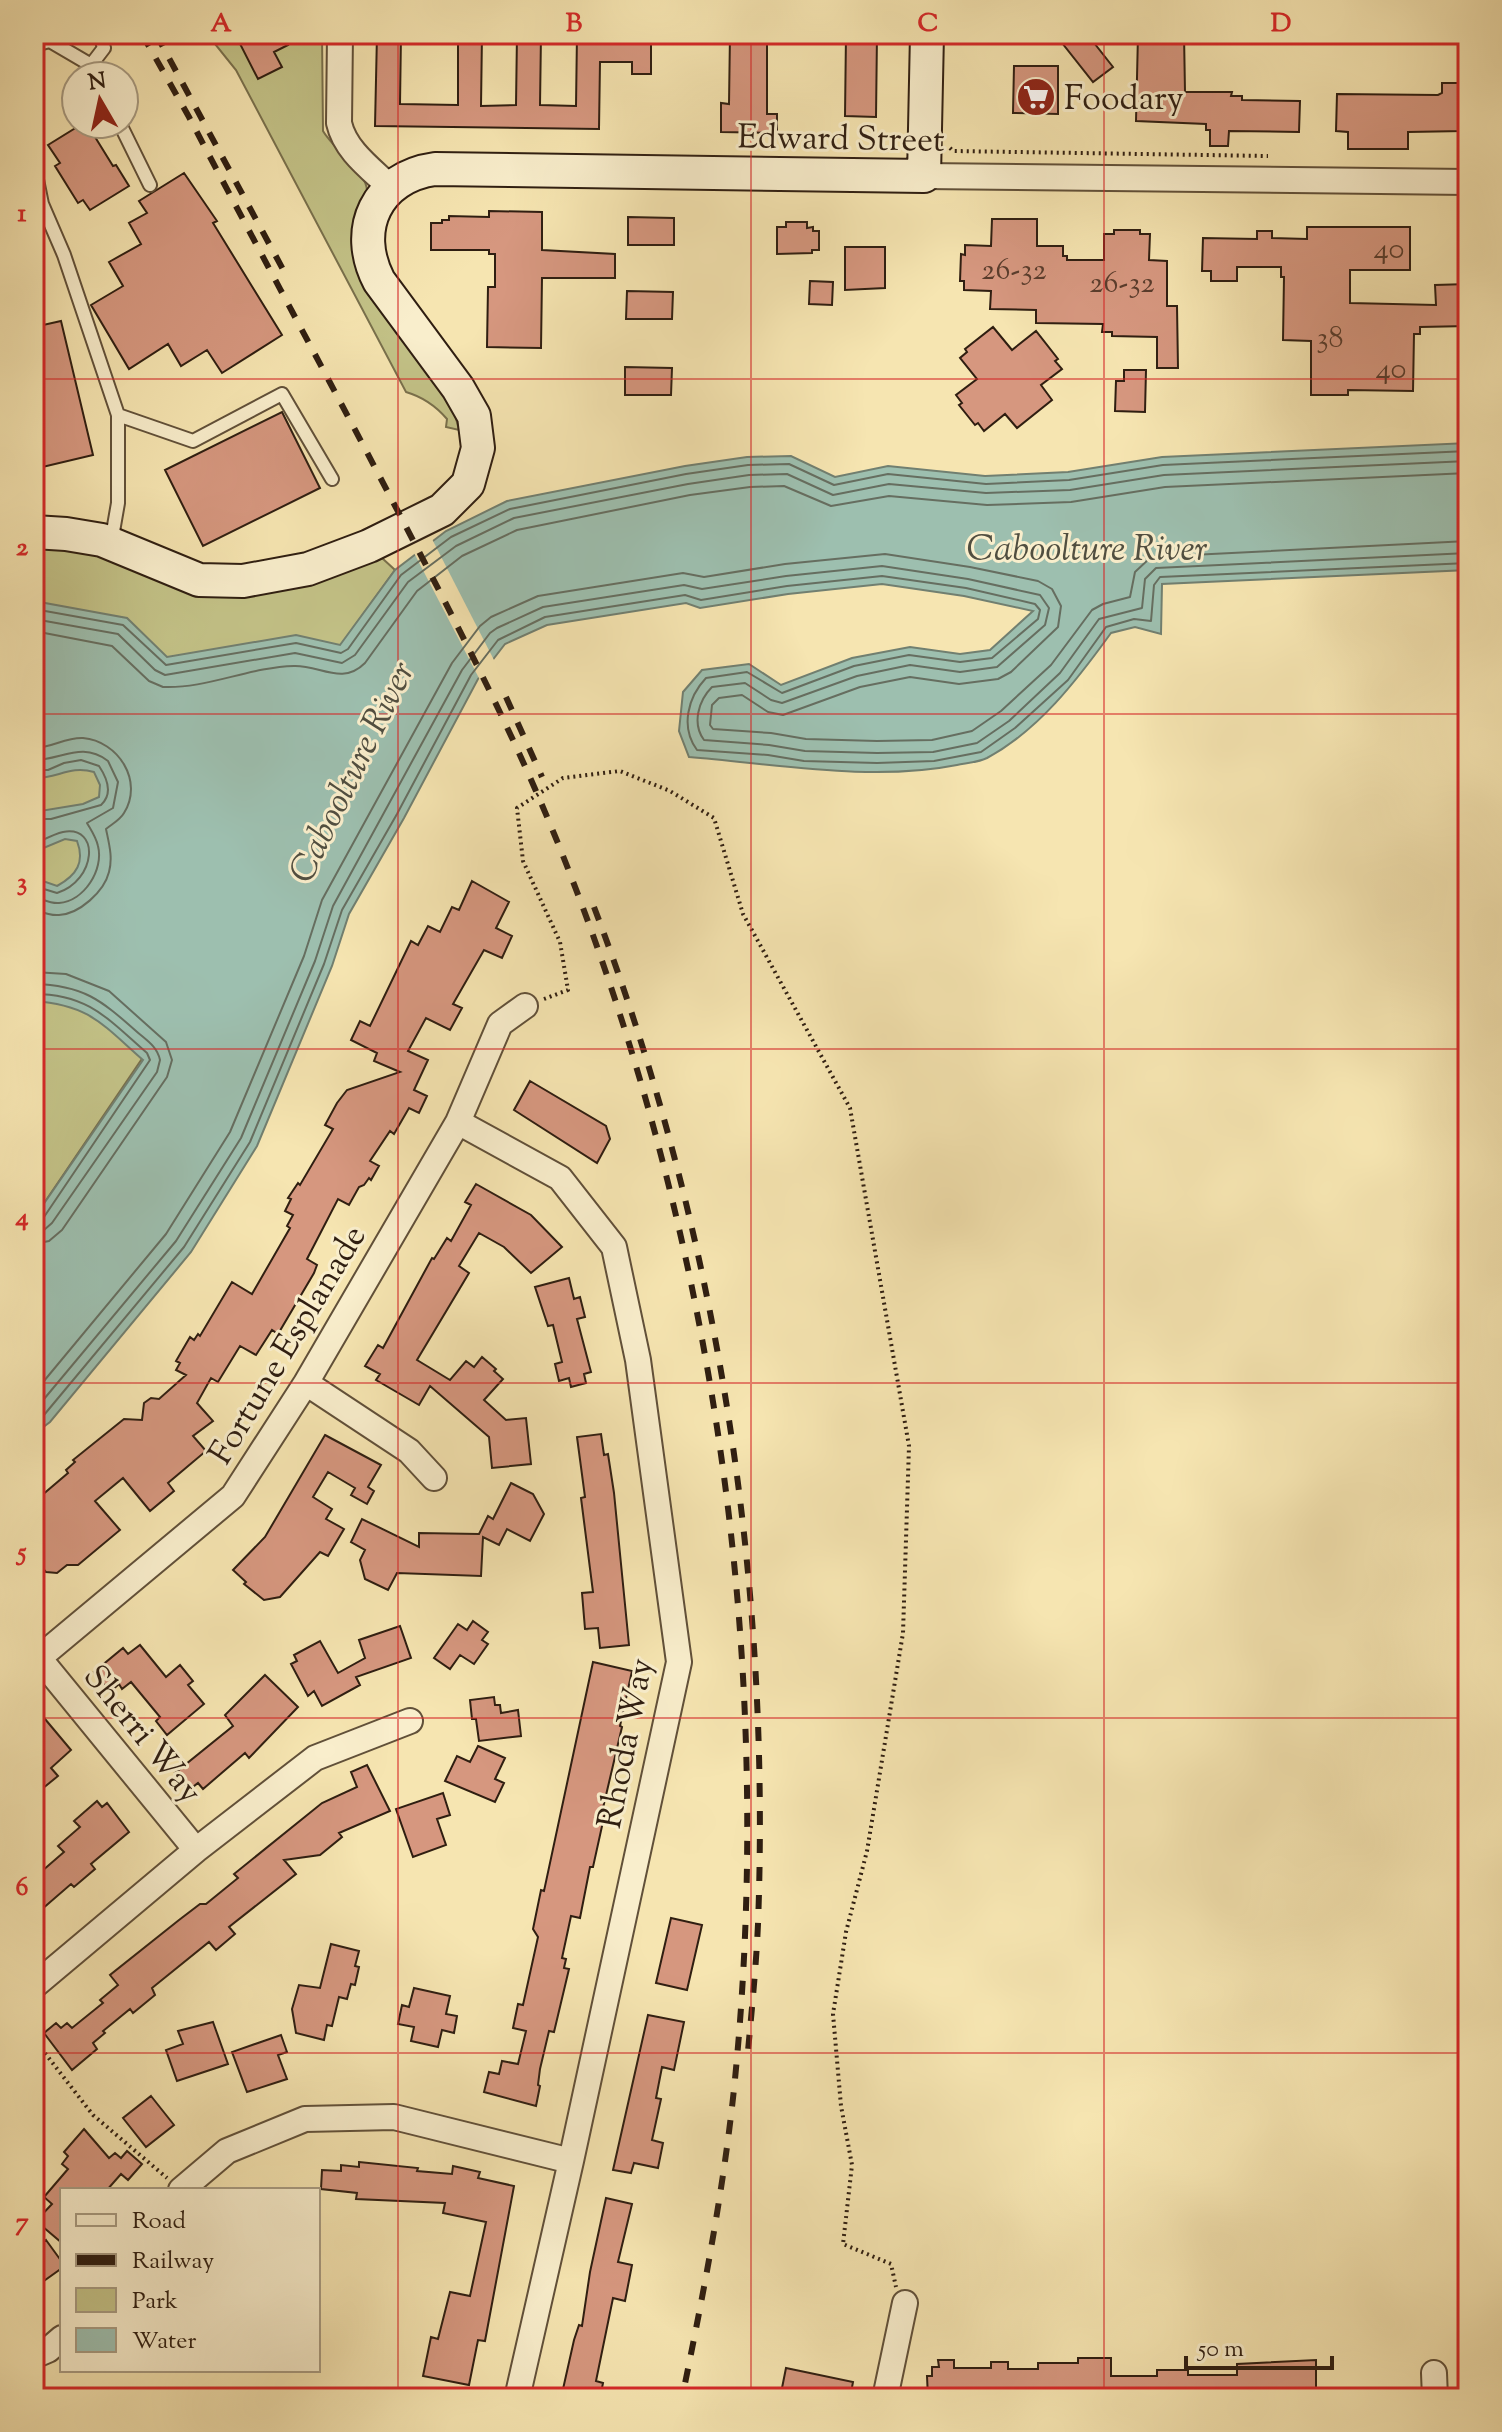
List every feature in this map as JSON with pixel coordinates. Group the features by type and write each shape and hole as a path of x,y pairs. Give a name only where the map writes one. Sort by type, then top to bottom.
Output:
{"street":[{"path":"34,532 66,534 111,544 199,580 243,581 308,569 369,546 442,510 468,484 478,448 474,416 458,388 379,281 372,267 368,244 371,221 376,207 390,187 350,148 341,132 340,34"},
{"path":"924,176 927,34"},
{"name":"Edward Street","path":"390,187 404,177 435,169 1468,182"},
{"name":"Fortune Esplanade","path":"37,1660 233,1496 306,1383 458,1122 500,1024 525,1006"},
{"name":"Rhoda Way","path":"458,1122 560,1178 614,1247 638,1360 679,1662 517,2398"},
{"path":"306,1383 409,1451 434,1478"},
{"name":"Sherri Way","path":"37,1660 196,1850"},
{"path":"34,1986 196,1850 315,1758 410,1721"},
{"path":"183,2188 227,2151 305,2119 394,2117 571,2161"},
{"path":"885,2398 905,2303"},
{"path":"34,2356 60,2340"},
{"path":"1434,2373 1435,2398"}],"lane":[{"path":"99,60 104,48 100,34"},
{"path":"34,45 50,41 78,60"},
{"path":"128,140 150,185"},
{"path":"34,165 42,204 64,255 118,415 118,503 111,544"},
{"path":"118,415 193,441 282,394 332,479"}],"path":[{"path":"948,140 953,151 1275,156"},
{"path":"525,1006 568,990 560,942 523,861 517,808 563,778 620,771 670,791 714,818 743,914 850,1108 909,1446 903,1633 867,1851 846,1932 833,2014 841,2106 852,2165 843,2244 891,2264 893,2280 905,2303"},
{"path":"34,2039 93,2115 179,2188"}],"green space":[{"path":"207,34 322,34 323,131 366,184 365,203 355,235 453,407 459,430 446,427 447,419 438,410 406,392 236,70"},
{"path":"34,532 200,580 369,546 395,570 341,645 230,895 173,1013 34,1218"}],"water":[{"name":"Caboolture River","path":"1468,443 1468,570 1162,584 1161,634 1135,627 1111,633 1071,686 1040,719 1006,747 977,761 925,770 858,772 689,757 679,731 683,692 702,670 749,664 781,685 852,658 910,647 960,654 990,650 1033,611 964,596 882,584 700,608 686,603 547,625 505,644 478,679 349,914 332,966 257,1146 191,1252 50,1422 34,1434 34,1218 143,1060 106,1027 83,1012 34,1001 34,878 57,886 78,867 80,855 77,841 65,839 34,852 34,812 83,804 99,797 100,785 94,772 85,770 34,778 34,601 127,618 167,657 296,635 340,645 395,570 446,531 507,501 685,466 747,457 791,456 835,477 888,466 985,476 1068,472 1162,457"}],"pier":[{"path":"431,537 495,662 481,682 413,551"}],"building":[{"path":"235,34 282,34 288,45 274,52 282,67 258,79"},
{"path":"377,34 401,34 400,104 458,105 458,34 482,34 481,106 516,105 517,34 541,34 540,105 576,106 577,34 651,34 651,74 632,74 632,62 600,62 599,129 375,126"},
{"path":"730,34 767,34 767,114 777,114 777,133 721,132 721,103 729,104"},
{"path":"846,34 877,34 876,117 845,116"},
{"path":"1055,34 1087,34 1113,67 1093,82"},
{"path":"1138,34 1184,34 1185,92 1232,92 1231,96 1242,96 1242,100 1300,101 1299,132 1229,131 1228,146 1210,146 1210,130 1206,130 1206,124 1136,121"},
{"name":"Foodary","path":"1014,66 1058,66 1058,114 1013,113"},
{"path":"1442,83 1460,83 1463,99 1468,99 1468,128 1463,128 1463,131 1408,132 1408,149 1348,149 1348,132 1336,131 1337,94 1438,95 1442,93"},
{"path":"60,138 60,140 97,140 129,186 90,210 83,200 78,203 55,166 60,163 48,145"},
{"path":"184,173 217,221 213,223 282,335 222,373 207,350 181,366 168,344 129,369 91,305 123,286 109,262 141,244 129,223 147,213 139,201"},
{"path":"489,211 542,212 542,250 615,254 615,278 542,278 541,348 487,347 488,287 495,287 495,254 489,254 489,250 431,250 431,223 442,223 442,220 449,220 449,216 489,217"},
{"path":"628,217 674,218 674,245 628,245"},
{"path":"992,219 1037,219 1037,246 1063,246 1063,256 1067,256 1067,260 1104,260 1104,234 1114,234 1114,230 1140,230 1140,234 1150,234 1149,260 1167,261 1167,306 1177,306 1178,368 1157,368 1157,337 1112,336 1112,332 1102,332 1103,324 1036,323 1036,310 990,309 991,291 964,290 964,281 960,281 961,254 965,255 965,245 991,246"},
{"path":"786,222 807,222 807,228 813,227 813,231 819,231 819,250 777,254 777,227 786,227"},
{"path":"1307,227 1410,227 1410,270 1350,270 1350,303 1436,305 1435,285 1468,284 1468,326 1420,327 1420,334 1414,334 1413,391 1348,390 1348,395 1311,395 1311,341 1283,340 1284,277 1281,277 1281,267 1237,267 1237,281 1211,281 1211,271 1202,271 1203,238 1257,239 1257,231 1272,231 1272,238 1307,239"},
{"path":"845,247 885,247 885,288 845,290"},
{"path":"810,281 833,282 832,305 809,304"},
{"path":"627,291 673,292 672,319 626,319"},
{"path":"61,321 93,455 34,469 34,327"},
{"path":"993,327 1012,350 1036,331 1062,369 1041,385 1052,400 1017,428 1005,414 984,431 959,405 962,403 956,395 977,379 960,358 967,352 965,349"},
{"path":"625,367 672,368 671,395 625,395"},
{"path":"1124,370 1146,370 1145,412 1115,411 1116,381 1124,381"},
{"path":"282,412 320,488 203,546 165,470"},
{"path":"472,881 509,902 496,928 512,936 502,958 484,950 453,1004 462,1008 450,1030 426,1018 408,1051 428,1060 414,1090 427,1096 419,1113 409,1108 394,1134 390,1131 370,1161 379,1166 371,1180 369,1178 359,1187 349,1205 338,1199 307,1259 317,1265 314,1273 278,1334 272,1330 256,1355 240,1346 218,1382 211,1378 197,1403 213,1421 193,1436 206,1451 168,1483 174,1491 150,1511 123,1478 95,1501 120,1530 78,1565 67,1565 57,1573 46,1572 34,1557 34,1502 68,1473 66,1470 75,1462 73,1460 124,1419 142,1420 144,1403 151,1398 159,1399 186,1375 176,1370 180,1363 176,1361 190,1337 194,1340 198,1334 200,1336 232,1282 252,1294 290,1228 287,1226 293,1215 285,1211 291,1199 288,1198 298,1183 300,1185 333,1129 325,1125 337,1103 347,1090 400,1072 374,1061 377,1053 351,1040 360,1021 370,1026 411,941 418,945 428,926 440,932 452,907 459,910"},
{"path":"530,1081 606,1126 610,1139 597,1163 514,1110"},
{"path":"476,1184 531,1215 562,1247 531,1273 504,1247 479,1233 459,1266 469,1273 417,1360 450,1380 466,1361 474,1367 482,1357 496,1369 494,1371 503,1379 484,1400 506,1420 526,1418 531,1464 492,1468 489,1437 430,1386 419,1405 376,1380 380,1374 365,1366 378,1345 383,1348 432,1258 447,1238 451,1241 471,1205 465,1202"},
{"path":"569,1278 574,1299 580,1297 585,1317 577,1319 591,1372 584,1374 586,1383 571,1387 569,1378 559,1381 555,1364 562,1362 553,1325 548,1326 535,1287"},
{"path":"601,1434 604,1455 608,1454 614,1493 629,1645 600,1648 598,1628 585,1629 582,1593 593,1592 577,1437"},
{"path":"325,1435 381,1465 368,1487 374,1491 367,1504 351,1495 355,1488 328,1472 313,1497 332,1509 326,1519 344,1529 328,1556 320,1552 280,1597 264,1600 244,1584 246,1582 233,1570 265,1537"},
{"path":"511,1483 533,1494 544,1514 530,1541 507,1529 499,1545 483,1537 481,1576 397,1573 388,1590 365,1579 360,1560 365,1550 351,1542 362,1519 419,1547 419,1533 479,1534 488,1516 493,1519"},
{"path":"473,1621 488,1632 482,1640 488,1644 474,1664 460,1655 450,1669 434,1658 458,1624 467,1630"},
{"path":"400,1626 411,1658 356,1677 360,1685 322,1706 314,1691 308,1696 291,1664 297,1661 294,1655 320,1641 338,1673 365,1658 359,1640"},
{"path":"140,1645 166,1677 180,1665 193,1681 188,1685 204,1704 167,1735 156,1721 160,1717 131,1682 122,1689 119,1684 110,1692 94,1672 123,1648 128,1654"},
{"path":"593,1662 632,1671 593,1867 590,1867 580,1918 571,1916 562,1958 566,1959 564,1968 569,1969 554,2032 549,2031 536,2106 484,2092 489,2072 499,2074 502,2061 518,2064 526,2031 513,2028 518,2004 523,2005 538,1937 533,1929 541,1890 544,1891"},
{"path":"265,1675 298,1707 249,1758 245,1753 203,1789 198,1783 189,1790 175,1773 233,1726 225,1715"},
{"path":"494,1697 501,1713 518,1710 521,1736 479,1741 470,1700"},
{"path":"45,1719 71,1750 51,1768 58,1776 42,1789 34,1782 34,1728"},
{"path":"478,1746 505,1758 495,1779 504,1783 495,1802 445,1781 457,1756 470,1762"},
{"path":"367,1765 390,1811 339,1833 342,1837 320,1855 284,1860 296,1874 229,1927 235,1934 216,1950 209,1942 152,1988 155,1995 133,2013 130,2009 103,2031 105,2033 93,2043 97,2049 72,2070 44,2033 56,2023 61,2028 67,2023 72,2028 103,2003 100,2000 118,1985 110,1975 200,1904 206,1904 238,1878 234,1874 322,1803 357,1787 351,1772"},
{"path":"443,1793 450,1815 437,1819 446,1845 413,1857 396,1809"},
{"path":"97,1801 102,1807 107,1803 129,1832 91,1864 95,1869 74,1887 71,1884 34,1916 34,1878 64,1852 58,1846 80,1827 74,1821"},
{"path":"671,1918 702,1925 687,1990 656,1983"},
{"path":"331,1944 359,1951 355,1966 359,1967 355,1985 351,1984 347,1999 339,1997 332,2026 327,2025 324,2040 296,2033 292,2009 299,1985 320,1988"},
{"path":"414,1988 450,1996 446,2014 457,2016 454,2033 442,2030 438,2047 411,2041 414,2027 398,2024 402,2005 409,2007"},
{"path":"648,2015 684,2022 674,2070 662,2067 656,2098 661,2099 652,2140 663,2143 658,2168 634,2163 631,2173 613,2170"},
{"path":"213,2022 228,2064 177,2081 166,2050 183,2044 178,2031"},
{"path":"281,2035 287,2052 278,2055 287,2079 247,2092 232,2052"},
{"path":"151,2096 174,2125 146,2147 123,2118"},
{"path":"84,2129 109,2158 115,2153 121,2158 127,2151 142,2164 128,2180 121,2174 109,2188 60,2188 60,2241 36,2221 52,2204 44,2197 68,2169 62,2164 68,2156 64,2152"},
{"path":"359,2162 452,2174 453,2166 480,2172 478,2178 514,2186 485,2341 478,2340 469,2385 423,2376 431,2337 438,2339 450,2292 470,2296 486,2222 443,2213 445,2203 356,2199 357,2193 321,2189 322,2170 341,2171 341,2165 359,2167"},
{"path":"606,2198 632,2204 618,2262 632,2265 625,2301 613,2298 596,2381 603,2383 600,2398 561,2398 574,2340 579,2325 582,2326"},
{"path":"46,2240 60,2259 60,2269 34,2288 34,2249"},
{"path":"1078,2358 1111,2358 1111,2376 1157,2376 1157,2370 1188,2370 1188,2375 1237,2375 1237,2364 1316,2360 1316,2398 928,2398 927,2376 932,2376 932,2367 939,2367 938,2360 954,2360 954,2368 991,2368 991,2362 1008,2362 1008,2369 1038,2369 1038,2363 1078,2363"},
{"path":"786,2368 853,2382 850,2398 780,2398"}],"railway":[{"path":"142,34 414,542 478,666 537,793 610,985 657,1138 693,1294 721,1452 738,1611 747,1771 745,1930 734,2089 712,2244 682,2398"},
{"path":"156,34 286,275"},
{"path":"506,697 542,777"},
{"path":"594,907 637,1029 673,1153 703,1280 727,1407 744,1536 755,1665 760,1795 758,1924 747,2062"}],"place":[{"name":"Foodary","path":"1036,97"}]}
